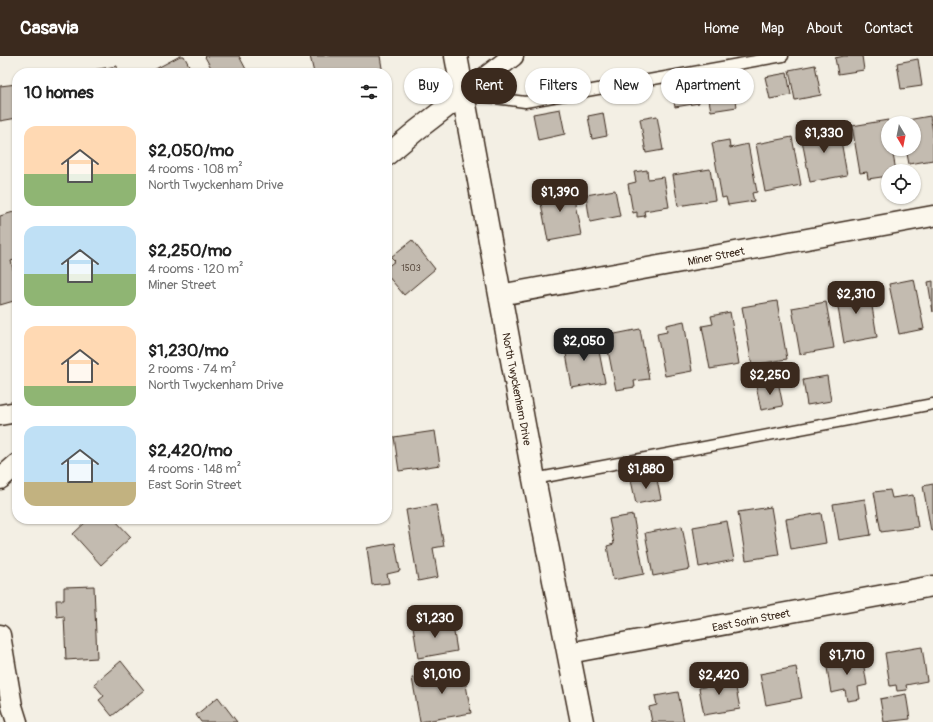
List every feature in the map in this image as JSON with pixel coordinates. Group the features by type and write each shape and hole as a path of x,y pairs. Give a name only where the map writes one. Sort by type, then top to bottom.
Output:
{"street":[{"name":"North Twyckenham Drive","path":"456,56 461,83"},
{"path":"497,68 513,56"},
{"path":"392,151 461,96"},
{"name":"North Twyckenham Drive","path":"465,104 534,479 582,722"},
{"name":"Miner Street","path":"500,296 933,216"},
{"path":"0,415 12,413"},
{"path":"0,479 12,468"},
{"name":"East Sorin Street","path":"569,653 933,586"},
{"path":"0,635 12,706 17,722"}],"lane":[{"path":"517,101 525,102 783,56"},
{"path":"534,479 933,404"}],"building":[{"path":"180,56 184,56 190,68 157,68"},
{"path":"239,56 245,68 211,68 205,57"},
{"path":"310,56 380,56 382,68 313,68"},
{"path":"844,56 862,56 864,70 838,74 835,58"},
{"path":"918,59 922,86 901,89 897,63"},
{"path":"815,65 821,95 795,100 789,70"},
{"path":"117,66 117,68 105,68"},
{"path":"787,73 791,95 770,99 765,77"},
{"path":"12,85 12,119 0,121 0,86"},
{"path":"674,104 693,104 675,107"},
{"path":"710,104 737,104 737,107 711,111"},
{"path":"560,109 565,134 538,140 533,114"},
{"path":"603,113 607,136 592,139 588,116"},
{"path":"657,116 663,150 646,153 640,119"},
{"path":"930,116 933,132 933,160 909,164 907,156 921,156 921,118"},
{"path":"881,121 881,156 893,156 895,164 881,164 881,177 868,179 867,172 860,173 852,126"},
{"path":"824,125 825,132 839,129 847,175 810,182 801,135 810,134 809,128"},
{"path":"792,137 801,185 765,192 756,144"},
{"path":"729,140 730,148 748,144 757,192 752,193 754,201 728,205 726,197 722,198 712,143"},
{"path":"710,169 715,200 678,206 673,175"},
{"path":"647,170 648,179 664,177 669,207 644,211 645,216 637,217 637,212 633,213 628,184 636,182 634,172"},
{"path":"565,184 567,194 573,193 581,235 548,241 540,198 545,197 543,187"},
{"path":"615,190 620,216 590,222 586,195"},
{"path":"12,212 12,301 0,305 0,216"},
{"path":"412,240 435,269 404,295 392,281 392,263 395,261 392,256"},
{"path":"914,279 924,329 899,334 889,284"},
{"path":"933,281 933,312 928,282"},
{"path":"856,287 857,296 870,294 877,337 844,343 835,290"},
{"path":"777,301 787,359 752,365 742,307"},
{"path":"826,302 834,348 800,354 792,308"},
{"path":"730,312 739,364 710,369 702,326 713,324 711,316"},
{"path":"684,321 692,371 665,376 657,334 667,332 666,325"},
{"path":"640,329 649,379 634,381 635,387 616,390 605,336"},
{"path":"596,336 605,382 572,388 564,342"},
{"path":"827,376 831,401 807,405 803,380"},
{"path":"778,381 783,406 761,410 756,385"},
{"path":"435,431 440,465 399,471 394,437"},
{"path":"656,475 661,499 636,504 631,480"},
{"path":"933,484 933,530 931,531 923,486"},
{"path":"890,490 892,498 913,495 918,527 881,532 874,492"},
{"path":"865,499 871,535 839,540 833,504"},
{"path":"436,505 444,546 433,548 438,577 418,581 406,510"},
{"path":"771,507 779,555 746,560 738,512"},
{"path":"821,513 826,543 791,549 786,519"},
{"path":"633,515 644,574 613,580 607,546 614,544 609,519"},
{"path":"727,521 734,560 699,567 693,527"},
{"path":"84,524 119,524 131,537 101,565 73,534"},
{"path":"682,526 690,569 653,576 645,533"},
{"path":"395,543 400,571 387,574 389,583 372,585 367,548"},
{"path":"94,586 97,658 66,660 64,616 57,617 56,600 64,600 64,587"},
{"path":"452,620 457,651 418,658 413,626"},
{"path":"922,647 927,681 906,685 907,690 897,691 896,685 890,686 885,653"},
{"path":"862,655 867,685 858,687 860,699 847,701 845,690 831,693 826,661"},
{"path":"121,661 144,690 112,716 99,700 104,696 94,684"},
{"path":"796,667 802,698 766,705 760,674"},
{"path":"463,668 471,713 420,722 412,678"},
{"path":"722,675 724,685 735,683 740,709 704,715 699,688 709,686 707,677"},
{"path":"678,692 684,722 652,722 649,707 657,705 655,696"},
{"path":"906,694 910,719 884,722 880,699"},
{"path":"218,697 237,722 201,722 196,715"}]}
